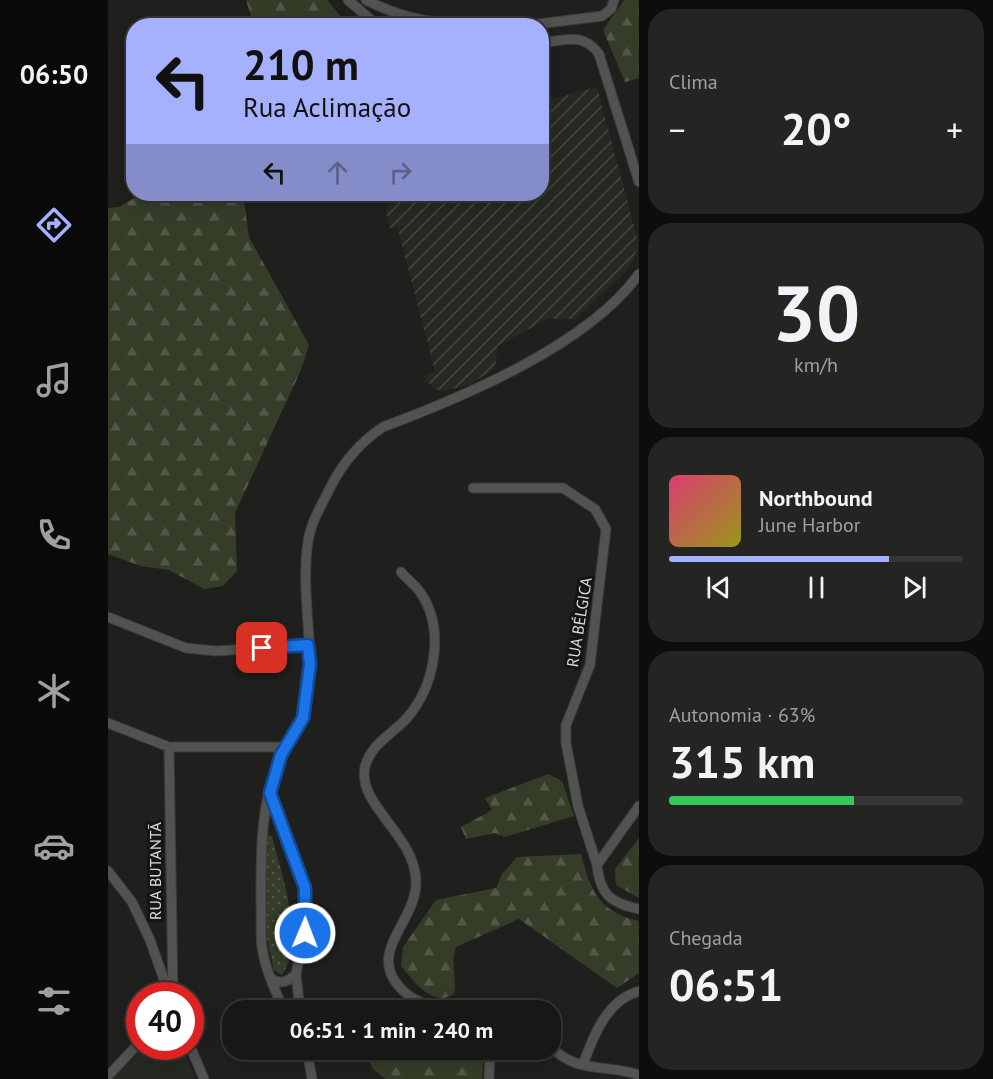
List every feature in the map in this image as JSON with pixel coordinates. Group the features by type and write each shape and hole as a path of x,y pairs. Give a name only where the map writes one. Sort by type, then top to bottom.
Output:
{"street":[{"path":"348,0 369,18"},
{"path":"366,0 411,18"},
{"path":"549,23 602,16 611,9 614,0"},
{"path":"549,42 578,38 591,43 599,54 639,182"},
{"path":"279,1000 270,978 262,946 261,851 270,793 281,755 303,718 307,700 310,664 308,543 314,517 348,458 383,428 478,390 587,325 624,295 639,274"},
{"name":"RUA BÉLGICA","path":"473,488 563,488 595,509 606,529 590,665 566,724 566,743 578,806 597,865 599,884 609,899 639,909"},
{"path":"401,572 419,591 428,606 433,629 434,651 430,679 418,704 406,720 374,748 365,767 366,791 392,825 410,855 416,879 414,897 407,917 388,951 387,962 407,994 416,1000"},
{"path":"109,620 186,648 216,651 308,645"},
{"path":"108,723 169,747 287,747"},
{"name":"RUA BUTANTÃ","path":"169,747 171,982"},
{"path":"270,793 305,888 307,920 296,974 299,1000"},
{"path":"597,865 639,806"},
{"path":"108,871 132,902 150,940 166,982"},
{"path":"270,978 280,982 290,980 296,974"},
{"path":"583,1065 593,1038 608,1013 625,994 639,991"},
{"path":"561,1056 583,1065 639,1075"},
{"path":"108,1076 126,1057"},
{"path":"196,1060 204,1079"},
{"path":"308,1060 312,1079"},
{"path":"489,1079 490,1060"}],"shaded area":[{"path":"597,87 639,245 630,267 576,319 547,319 498,346 495,369 466,386 441,391 433,388 424,377 435,371 397,226 390,228 386,211 391,201 549,201 549,100"},
{"path":"131,1060 188,1060 195,1079 113,1079"}],"green space":[{"path":"246,0 327,0 342,18 252,18"},
{"path":"624,0 639,0 639,78 625,82 603,30"},
{"path":"129,201 244,201 249,237 309,345 301,370 235,513 237,571 223,586 204,589 169,570 141,566 108,554 108,208 119,207"},
{"path":"548,774 562,781 574,816 505,837 495,833 466,839 461,827 492,810 485,798"},
{"path":"266,835 272,836 292,926 289,961 282,975 274,970 267,938"},
{"path":"639,838 639,898 616,885 615,869"},
{"path":"581,854 588,878 598,898 614,912 639,921 639,973 617,988 519,919 456,947 454,994 438,998 431,995 424,991 401,966 403,947 436,900 496,888 502,874 517,857"},
{"path":"369,1060 483,1060 482,1079 385,1079 372,1068"}],"route":[{"path":"262,648 308,645 310,664 303,718 281,755 270,793 278,821 305,888 307,920 305,933"}]}
